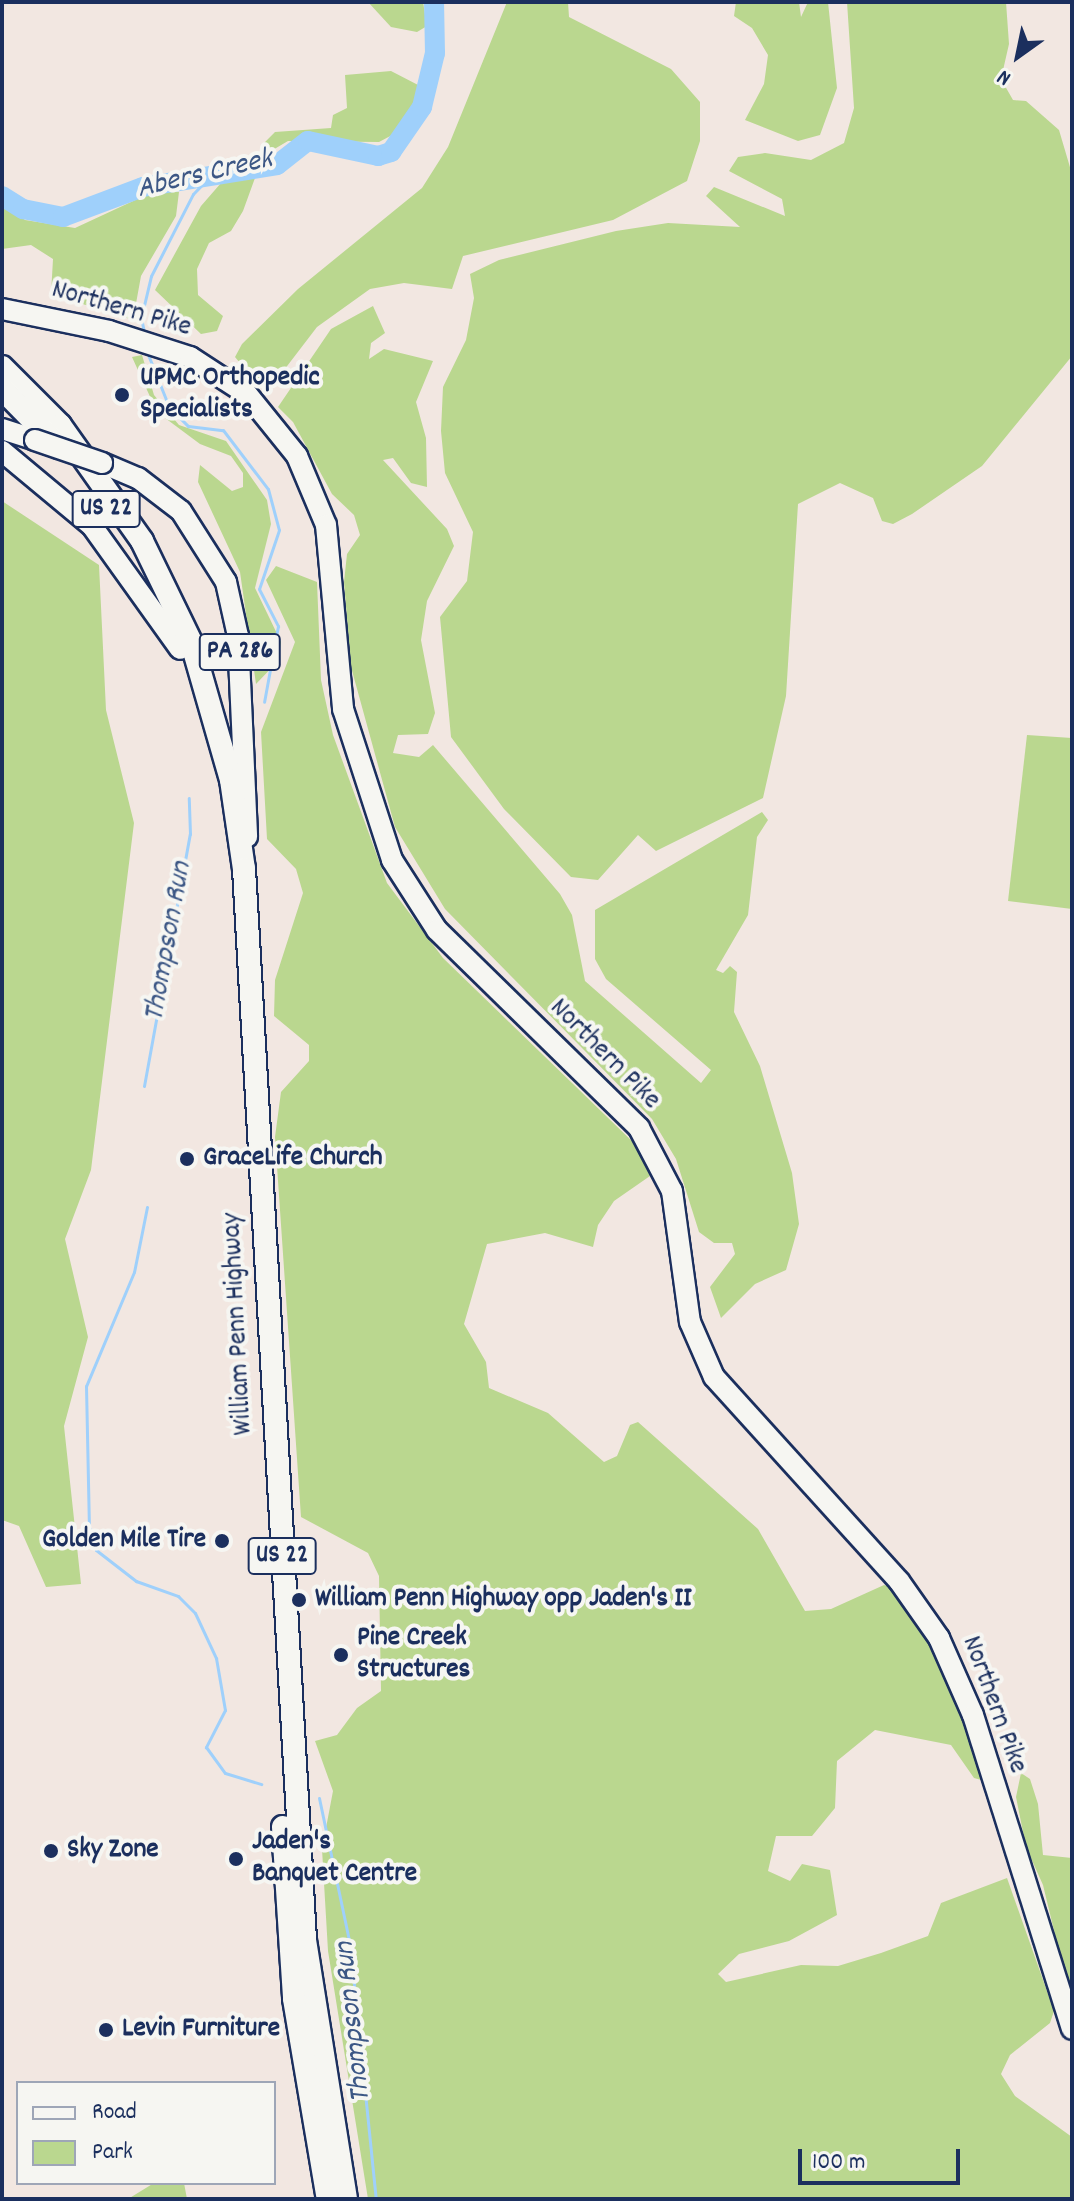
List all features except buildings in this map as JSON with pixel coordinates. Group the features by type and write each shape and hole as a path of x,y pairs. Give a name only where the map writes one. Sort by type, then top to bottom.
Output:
{"highway":[{"name":"William Penn Highway","path":"2,367 60,425 112,494 181,619 226,754 246,901 305,1940 346,2199"},
{"name":"William Penn Highway","path":"2,389 101,501 180,649 213,757 229,856 288,1926 328,2199"}],"main road":[{"name":"Northern Pike","path":"2,309 144,340 202,363 247,394 309,477 326,525 343,709 392,860 437,930 639,1128 672,1191 690,1322 714,1377 899,1581 939,1638 973,1715 1072,2029"},
{"name":"PA 286","path":"2,429 138,478 181,511 207,544 230,594 247,775 246,901"},
{"name":"PA 286","path":"2,451 100,534 180,649"}],"green space":[{"path":"368,2 423,2 427,26 417,32 391,27"},
{"path":"507,2 568,2 569,17 671,69 700,102 700,141 687,181 613,220 463,256 452,289 404,283 370,289 317,327 268,391 258,385 235,357 242,344 298,289 422,188 448,147"},
{"path":"736,2 799,2 801,17 808,2 828,2 837,88 820,135 798,141 745,120 764,84 768,55 752,28 734,16"},
{"path":"847,2 1006,2 1009,44 1001,79 1013,100 1026,101 1059,130 1072,174 1072,356 982,466 912,514 893,524 882,521 873,498 840,483 798,504 786,696 763,798 656,851 638,835 598,880 571,877 504,809 451,737 440,617 467,581 473,532 445,473 441,431 443,387 466,340 474,298 470,274 499,260 616,231 668,223 740,227 706,196 714,187 785,216 782,199 729,171 738,157 765,153 811,160 844,143 854,108"},
{"path":"391,71 420,86 412,118 396,133 379,142 288,141 271,151 262,145 275,132 331,128 333,115 347,108 345,75"},
{"path":"242,177 255,178 243,211 231,231 209,243 197,269 198,295 223,316 217,331 201,334 155,290 201,206 221,183"},
{"path":"159,189 179,192 176,216 141,276 133,320 51,294 53,259 31,245 2,249 2,202 25,220 75,228"},
{"path":"373,306 385,333 371,343 369,359 384,349 433,361 416,402 426,438 427,487 411,483 393,458 383,460 447,529 454,546 427,601 421,640 435,713 428,734 398,735 393,753 419,757 433,745 560,894 572,915 585,981 701,1083 711,1070 606,979 595,959 595,910 762,812 768,820 757,837 748,915 716,970 723,973 730,966 737,972 734,1012 760,1066 792,1173 799,1224 786,1270 755,1284 721,1318 710,1287 735,1254 732,1243 714,1243 699,1232 676,1159 652,1119 445,909 395,827 351,667 344,582 347,554 360,535 354,515 332,494 293,422 278,407 331,329"},
{"path":"142,355 154,395 179,425 226,441 267,500 271,524 255,588 281,642 278,661 256,684 240,572 198,482 200,465 232,491 243,487 243,473 231,456 200,444 157,412 132,357"},
{"path":"2,501 99,565 106,710 134,823 91,1170 65,1239 88,1337 64,1426 81,1584 46,1587 19,1526 2,1520"},
{"path":"276,566 317,582 321,680 333,735 387,883 443,958 636,1145 650,1176 614,1201 598,1225 593,1247 545,1233 487,1244 464,1324 486,1362 489,1388 548,1413 604,1462 617,1456 630,1425 638,1422 758,1529 805,1611 831,1609 884,1585 895,1589 929,1637 963,1709 985,1781 974,1778 951,1745 875,1730 837,1761 835,1808 812,1836 776,1836 768,1871 790,1881 802,1864 830,1870 837,1915 789,1941 739,1954 718,1974 726,1982 801,1965 838,1966 881,1953 928,1936 941,1903 1007,1878 1054,2011 1050,2023 1010,2055 1001,2074 1015,2096 1072,2137 1072,2199 368,2199 328,1951 322,1849 333,1791 315,1741 337,1735 357,1708 381,1691 379,1576 368,1553 301,1517 275,1137 281,1092 309,1061 309,1045 274,1016 275,980 303,893 296,869 267,839 261,732 295,642 266,580"},
{"path":"1027,735 1072,738 1072,909 1008,901"},
{"path":"1021,1773 1030,1779 1038,1804 1043,1855 1072,1858 1072,1983 1067,1984 1043,1885 1026,1847 1016,1797"},
{"path":"151,2185 184,2185 187,2199 128,2199"}],"waterway":[{"name":"Abers Creek","path":"2,196 23,209 63,217 143,187 277,165 308,141 378,156 391,152 422,107 435,53 434,2"},
{"name":"Thompson Run","path":"144,332 141,318 151,276 193,194 213,173"},
{"name":"Thompson Run","path":"147,352 169,407 188,426 223,430 268,489 279,530 259,589 278,626 264,702"},
{"name":"Thompson Run","path":"144,1086 190,834 189,798"},
{"name":"Thompson Run","path":"147,1207 134,1272 86,1386 89,1527 96,1550 136,1581 178,1596 195,1613 216,1658 225,1710 206,1747 225,1773 261,1784"},
{"name":"Thompson Run","path":"319,1798 350,1945 376,2199"}],"place":[{"name":"UPMC Orthopedic Specialists","path":"122,395"},
{"name":"GraceLife Church","path":"187,1159"},
{"name":"Golden Mile Tire","path":"222,1541"},
{"name":"William Penn Highway opp Jaden's II","path":"299,1600"},
{"name":"Pine Creek Structures","path":"341,1655"},
{"name":"Sky Zone","path":"51,1851"},
{"name":"Jaden's Banquet Centre","path":"236,1859"},
{"name":"Levin Furniture","path":"106,2030"}]}
